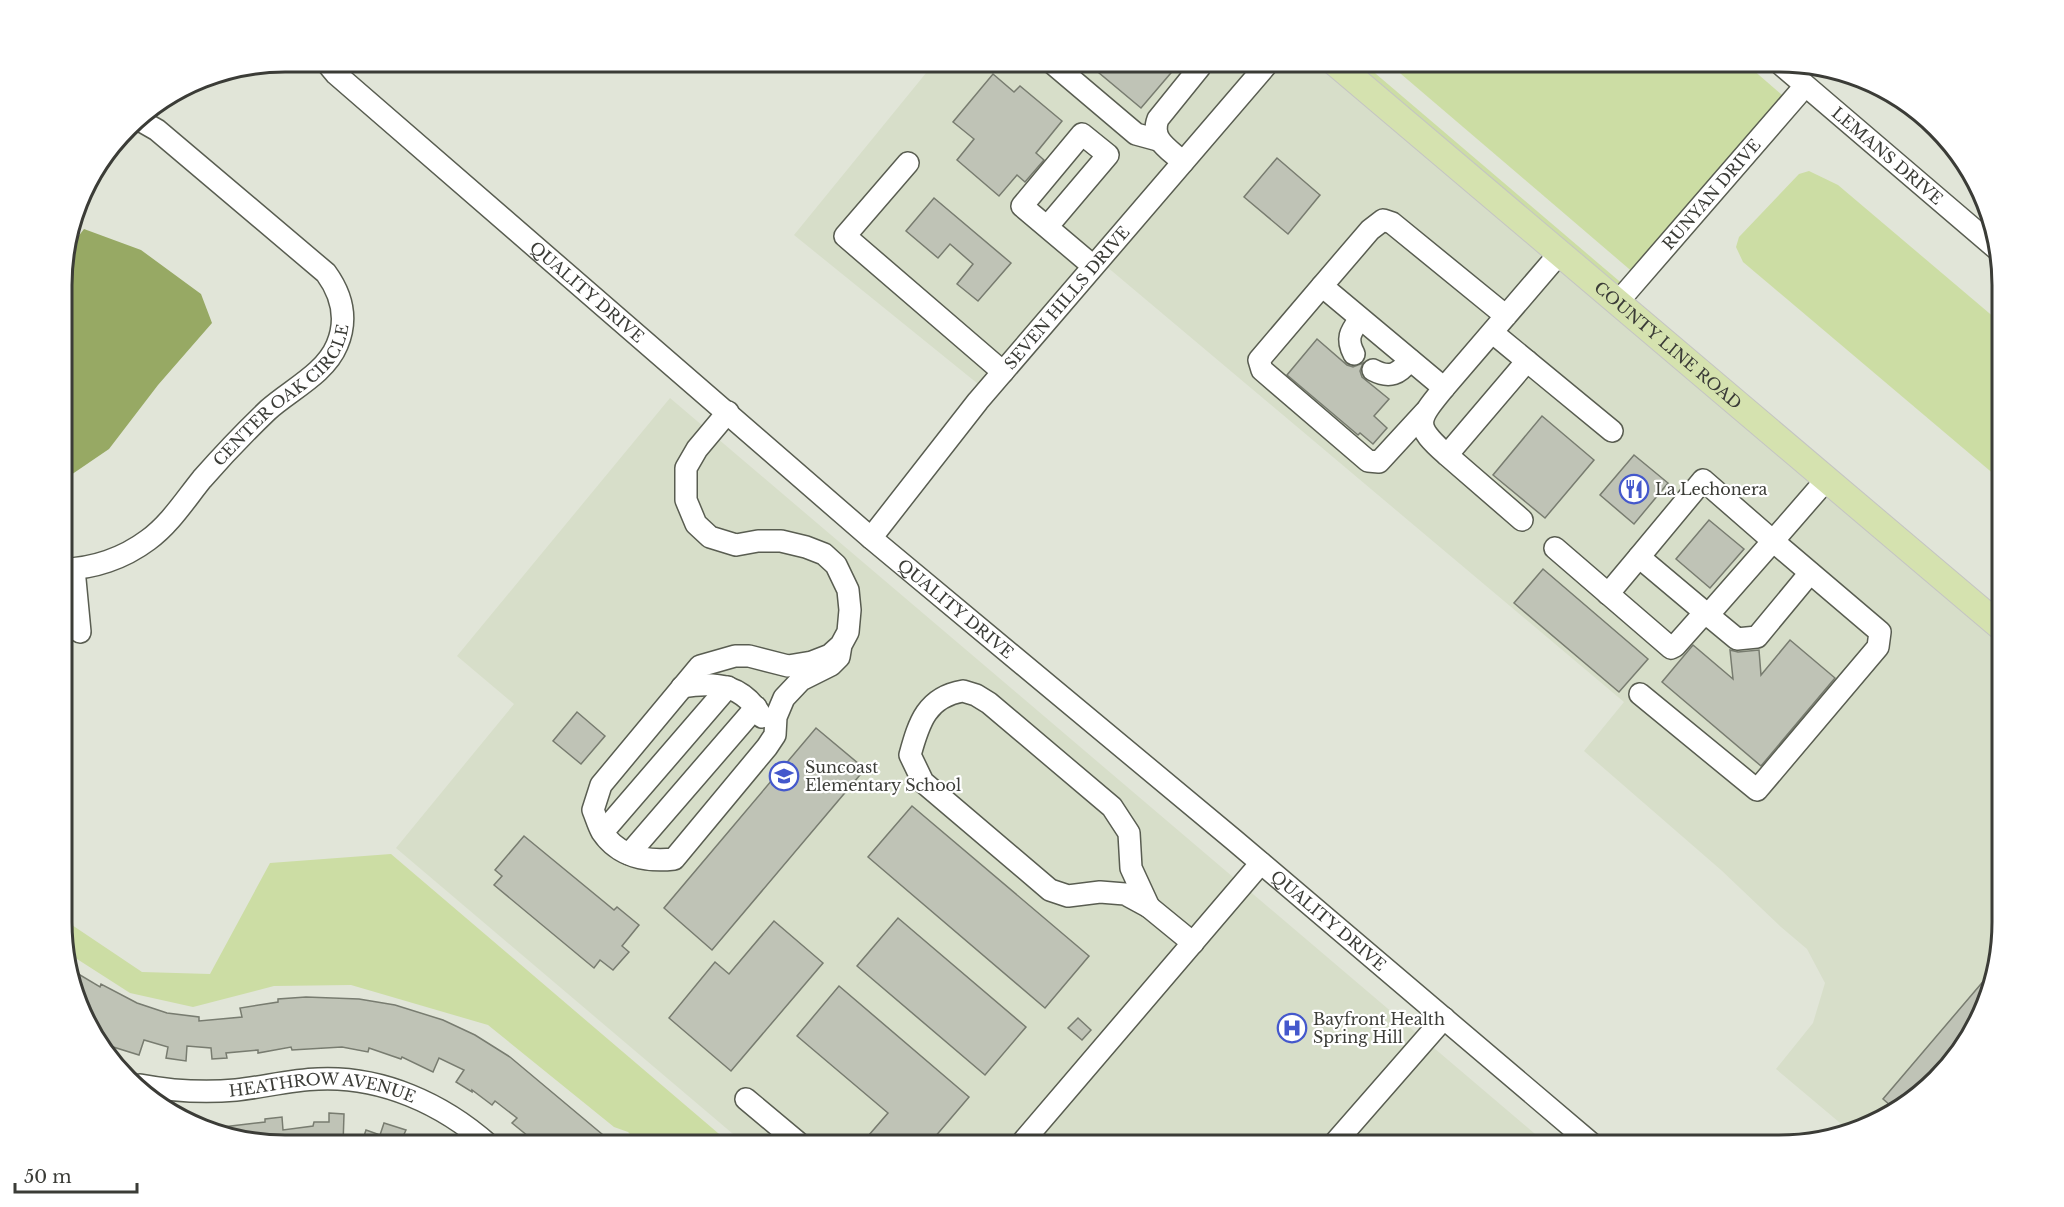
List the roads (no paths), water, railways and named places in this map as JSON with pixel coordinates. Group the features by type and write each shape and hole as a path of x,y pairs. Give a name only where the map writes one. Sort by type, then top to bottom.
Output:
{"main road":[{"name":"COUNTY LINE ROAD","path":"1346,72 1992,619"}],"street":[{"name":"QUALITY DRIVE","path":"334,72 871,538 1261,863 1581,1135"},
{"path":"1063,72 1136,134 1158,140 1183,162"},
{"path":"1158,140 1155,127 1158,119 1196,72"},
{"name":"SEVEN HILLS DRIVE","path":"871,538 978,401 1260,72"},
{"name":"LEMANS DRIVE","path":"1789,72 1988,241"},
{"name":"RUNYAN DRIVE","path":"1617,303 1805,86"},
{"name":"CENTER OAK CIRCLE","path":"72,569 100,564 125,555 148,541 168,523 233,444 269,409 328,360 342,332 341,300 336,286 326,273 157,130 146,124"},
{"path":"908,163 845,236 1003,372"},
{"path":"1559,254 1499,325 1444,388 1425,412 1379,462 1368,461 1262,370 1259,360 1370,230 1383,220 1392,223 1499,325 1527,361 1612,431"},
{"path":"1047,227 1094,266"},
{"path":"1322,286 1444,388"},
{"path":"1354,354 1348,342 1350,333 1360,319"},
{"path":"1373,370 1382,375 1393,375 1401,372 1410,360"},
{"path":"1447,455 1527,361"},
{"path":"728,412 697,449 687,468 686,500 696,524 710,537 736,545 758,541 781,541 825,554 836,565 848,590 850,610 848,632 841,645 839,657 831,665 801,680 784,698 776,717 775,735 767,747 674,859 653,861 629,854 616,846 603,832 593,810 601,785 700,666 735,656 749,656 788,666 812,662 830,655 841,645"},
{"path":"1425,412 1422,424 1431,441 1521,520"},
{"path":"1555,548 1671,648 1699,619 1708,615 1827,479"},
{"path":"1608,594 1703,480 1880,632 1878,647 1757,790 1640,694"},
{"path":"1639,556 1737,639 1756,637 1810,573"},
{"path":"72,586 80,632"},
{"path":"682,687 710,684 728,687 745,696 756,707 765,723 767,747"},
{"path":"603,832 728,687"},
{"path":"1149,907 1131,868 1129,833 1112,807 989,703 976,695 963,691 948,694 930,708 918,725 910,755 923,782 1050,890 1068,896 1100,892 1125,894 1149,907 1193,943"},
{"path":"629,854 756,707"},
{"path":"1029,1135 1261,863"},
{"path":"1342,1135 1444,1018"},
{"name":"HEATHROW AVENUE","path":"149,1086 202,1092 237,1090 320,1078 353,1081 385,1087 416,1097 443,1110 478,1135"},
{"path":"746,1100 789,1135"}],"place":[{"name":"La Lechonera","path":"1634,489"},
{"name":"Suncoast Elementary School","path":"784,776"},
{"name":"Bayfront Health Spring Hill","path":"1292,1028"}]}
